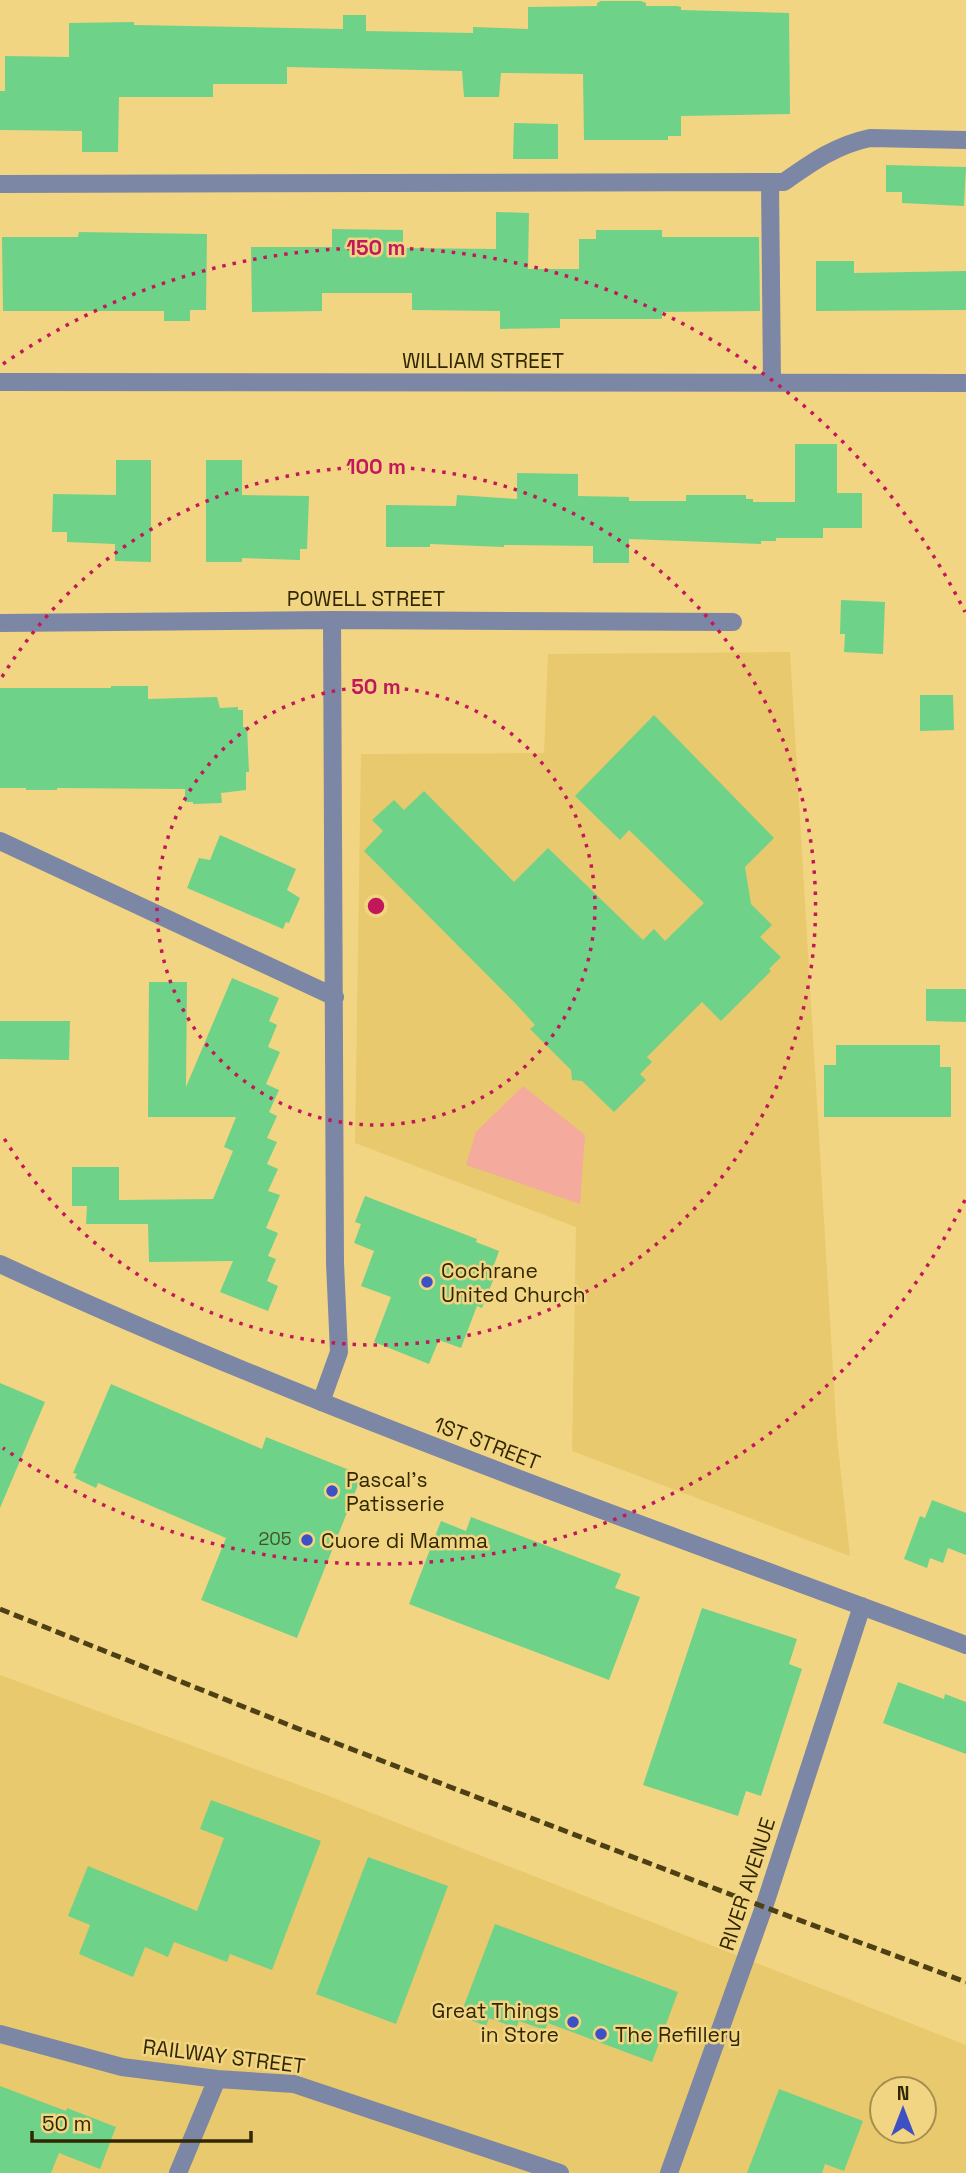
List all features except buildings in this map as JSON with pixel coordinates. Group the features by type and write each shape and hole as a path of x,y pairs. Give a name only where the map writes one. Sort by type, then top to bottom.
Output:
{"street":[{"path":"0,184 783,182 817,159 854,141 870,138 966,140"},
{"path":"770,182 772,382"},
{"name":"WILLIAM STREET","path":"0,382 966,383"},
{"path":"321,1402 339,1352 335,1263 332,620"},
{"name":"POWELL STREET","path":"0,624 332,620 733,622"},
{"path":"0,841 335,997"},
{"name":"1ST STREET","path":"0,1264 121,1320 321,1402 679,1541 966,1645"},
{"name":"RIVER AVENUE","path":"669,2173 760,1920 862,1606"},
{"name":"RAILWAY STREET","path":"0,2034 122,2067 217,2079 294,2084 560,2173"},
{"path":"178,2173 217,2079"}],"shaded area":[{"path":"790,652 837,1437 850,1556 572,1451 576,1227 355,1143 361,754 544,753 548,654"},
{"path":"523,1086 585,1135 580,1204 466,1165 476,1132"},
{"path":"0,1675 326,1795 966,2045 966,2173 0,2173"}],"railway":[{"path":"0,1609 299,1729 966,1982"}],"place":[{"name":"Cochrane United Church","path":"427,1282"},
{"name":"Pascal's Patisserie","path":"332,1491"},
{"name":"Cuore di Mamma","path":"307,1540"},
{"name":"Great Things in Store","path":"573,2022"},
{"name":"The Refillery","path":"601,2034"}]}
